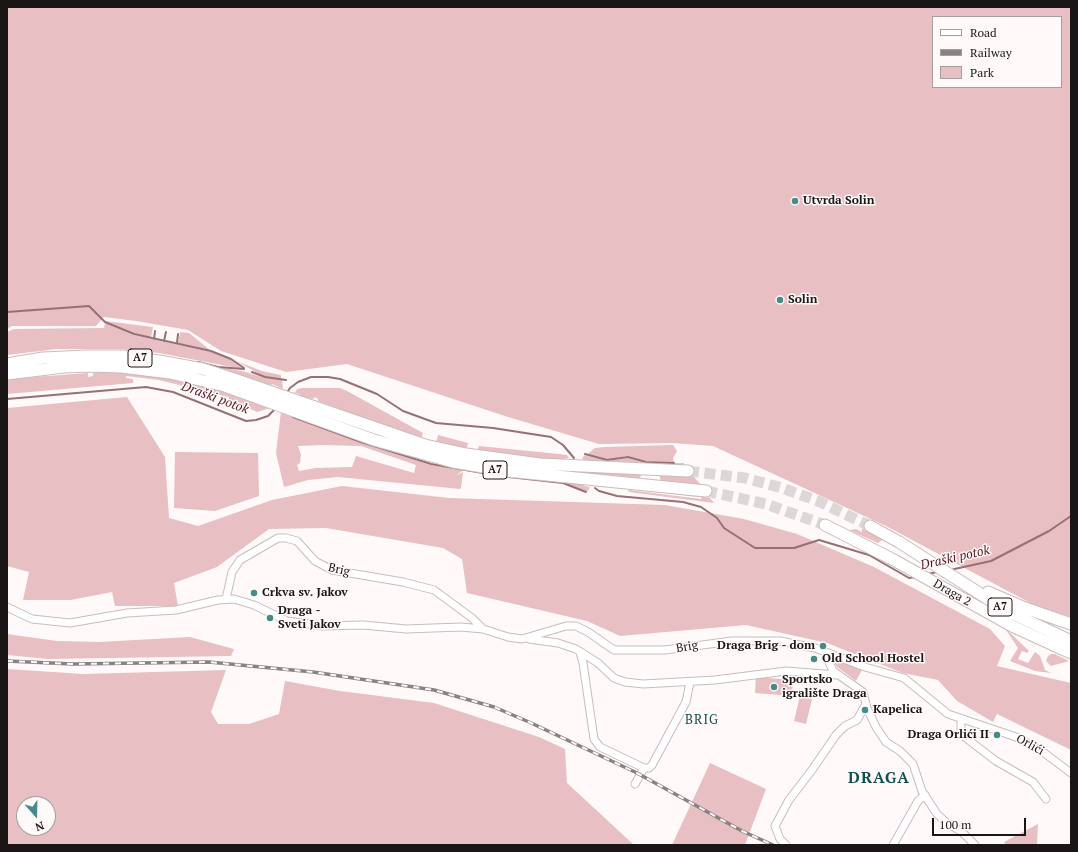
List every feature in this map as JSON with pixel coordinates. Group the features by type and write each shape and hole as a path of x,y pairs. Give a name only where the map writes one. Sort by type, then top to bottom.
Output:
{"highway":[{"name":"A7","path":"7,364 42,358 123,356 203,369 295,405 425,445 466,454 540,464 688,471"},
{"name":"A7","path":"7,374 64,367 112,366 146,369 199,379 268,395"},
{"name":"A7","path":"295,405 374,440 453,462 507,471 706,491"},
{"name":"Draga 2","path":"825,525 1014,627"},
{"name":"A7","path":"870,526 935,563 1007,611 1071,641"},
{"path":"935,563 995,596 1071,624"},
{"name":"A7","path":"1014,627 1071,652"},
{"path":"1014,627 1027,638 1041,646 1071,658"}],"street":[{"name":"Brig","path":"226,599 232,572 240,560 278,538 286,538 297,541 315,561 332,570 403,582 434,590 467,614 483,629"},
{"name":"Brig","path":"7,607 32,619 70,623 127,613 176,610 226,599 243,601 287,621 303,625 363,625 406,629 461,627 483,629 508,637 558,643 580,652 598,663 614,678 625,682 648,684 690,682 786,671 837,675 860,688 865,696 866,704 876,726 886,742 900,751 913,764 925,796 942,819 962,832 975,845"},
{"name":"Brig","path":"527,639 571,626 588,632 614,650 665,650 717,642 751,640 780,641 814,648 829,653"},
{"path":"580,652 584,663 594,739 600,747 644,768 649,768 652,764 686,702 690,682"},
{"path":"829,653 830,665 837,675"},
{"name":"Orlići","path":"829,653 865,667 904,678 939,708 961,720 1016,737 1043,752 1071,773"},
{"path":"786,845 780,839 775,826 789,800 836,735 846,726 857,720 866,704"},
{"path":"961,720 961,730 966,738 996,761 1033,782 1046,799"},
{"path":"635,784 644,768"},
{"path":"894,845 918,801 925,796"}],"green space":[{"path":"7,7 1071,7 1071,617 1034,605 886,526 713,446 672,443 599,444 508,417 347,364 286,372 221,351 188,330 136,321 104,317 96,326 12,326 7,329"},
{"path":"105,321 153,327 151,337 134,334"},
{"path":"105,323 133,335 212,352 231,360 243,369 159,353 119,349 57,349 7,355 7,332 14,329 104,328"},
{"path":"180,332 189,333 210,350 178,343"},
{"path":"236,361 262,371 281,375 281,379 265,377"},
{"path":"198,362 242,371 265,378 282,380 283,389 272,384 270,386"},
{"path":"117,371 154,375 213,388 270,408 257,412 229,399 229,397 159,380 126,376 126,378 133,379 133,383 7,394 7,379 88,373 88,377 93,376 93,373"},
{"path":"340,388 347,391 423,433 421,439 318,401 315,397 313,399 298,396 300,394 295,393 297,389"},
{"path":"127,397 165,457 169,518 198,526 272,500 342,486 449,498 665,505 744,519 797,534 874,567 990,629 1005,646 997,666 1071,683 1071,750 997,714 993,722 957,701 938,680 903,673 827,643 746,625 620,636 587,621 467,593 462,559 443,548 326,528 269,529 217,567 174,583 178,606 115,606 112,592 71,600 23,600 29,572 7,566 7,408"},
{"path":"281,412 380,449 430,465 463,470 456,476 463,472 461,488 338,477 308,480 284,487 276,453","holes":["298,446 361,446 416,465 414,473 356,456 352,467 316,468 299,471 297,465 300,463 301,455"]},
{"path":"438,435 468,443 467,447 464,448 468,449 436,443"},
{"path":"673,445 677,451 673,458 674,462 645,461 628,456 607,460 588,454 595,448"},
{"path":"479,446 567,455 569,458 563,460 506,456 477,451"},
{"path":"175,452 258,453 259,496 215,511 174,508"},
{"path":"584,455 607,461 628,458 645,463 684,463 684,466 588,461 582,459"},
{"path":"567,469 639,472 641,476 638,479 569,473"},
{"path":"490,473 700,495 699,497 584,484 584,486 590,487 588,491 583,491 563,483 524,479"},
{"path":"659,474 694,477 702,486 661,481"},
{"path":"628,490 701,499 702,496 710,498 714,503 629,492"},
{"path":"862,528 882,538 881,541 878,543 849,530 856,529 862,532"},
{"path":"1004,627 1029,651 1027,653 1022,651 1018,659 1028,663 1035,652 1040,656 1045,670 1051,673 1035,671 1010,661 1018,648"},
{"path":"7,634 57,641 99,642 190,637 234,649 231,656 48,659 7,655"},
{"path":"1055,654 1069,661 1051,666 1046,661 1048,656"},
{"path":"835,658 852,663 862,670 856,681 837,667 833,661"},
{"path":"7,669 83,674 226,670 211,712 218,724 249,724 279,714 285,681 340,691 434,703 539,737 565,749 567,783 634,845 7,845"},
{"name":"Sportsko igralište Draga","path":"756,677 793,680 792,696 755,693"},
{"path":"800,696 812,699 806,724 794,721"},
{"path":"710,763 766,789 745,845 672,845"},
{"path":"1038,824 1037,845 1006,845 1004,842"}],"waterway":[{"path":"7,312 89,306 105,322 134,334 211,351 231,359 244,368"},
{"path":"154,339 155,331"},
{"path":"164,341 166,332"},
{"path":"177,343 178,334"},
{"path":"198,362 218,367 244,369"},
{"path":"252,372 265,377 286,380"},
{"name":"Draški potok","path":"286,394 290,388 298,382 311,377 340,379 377,394 403,411 436,423 493,428 551,437 563,445 574,458"},
{"name":"Draški potok","path":"7,399 146,387 173,392 246,421 256,420 268,416 275,409"},
{"path":"293,417 361,442 431,464 500,476 563,483 586,492"},
{"path":"585,454 607,460 628,457 646,462 674,463"},
{"name":"Draški potok","path":"595,488 599,491 617,496 683,502 701,507 717,518 724,528 755,548 794,548 819,540 869,555 909,578 916,577"},
{"name":"Draški potok","path":"950,570 991,561 1049,531 1071,516"},
{"name":"Draški potok","path":"928,574 937,572"}],"tunnel":[{"path":"688,471 745,478 782,488 818,501 870,526"},
{"path":"706,491 766,504 825,525"}],"railway":[{"path":"7,661 73,664 209,662 313,672 434,690 494,707 529,722 637,773 742,831 773,845"}],"place":[{"name":"Utvrda Solin","path":"795,201"},
{"name":"Solin","path":"780,300"},
{"name":"Crkva sv. Jakov","path":"254,593"},
{"name":"Draga - Sveti Jakov","path":"270,618"},
{"name":"Draga Brig - dom","path":"823,646"},
{"name":"Old School Hostel","path":"814,659"},
{"name":"Sportsko igralište Draga","path":"774,687"},
{"name":"Kapelica","path":"865,710"},
{"name":"Draga Orlići II","path":"997,735"}],"district":[{"name":"BRIG","path":"702,720"},
{"name":"DRAGA","path":"879,778"}]}
